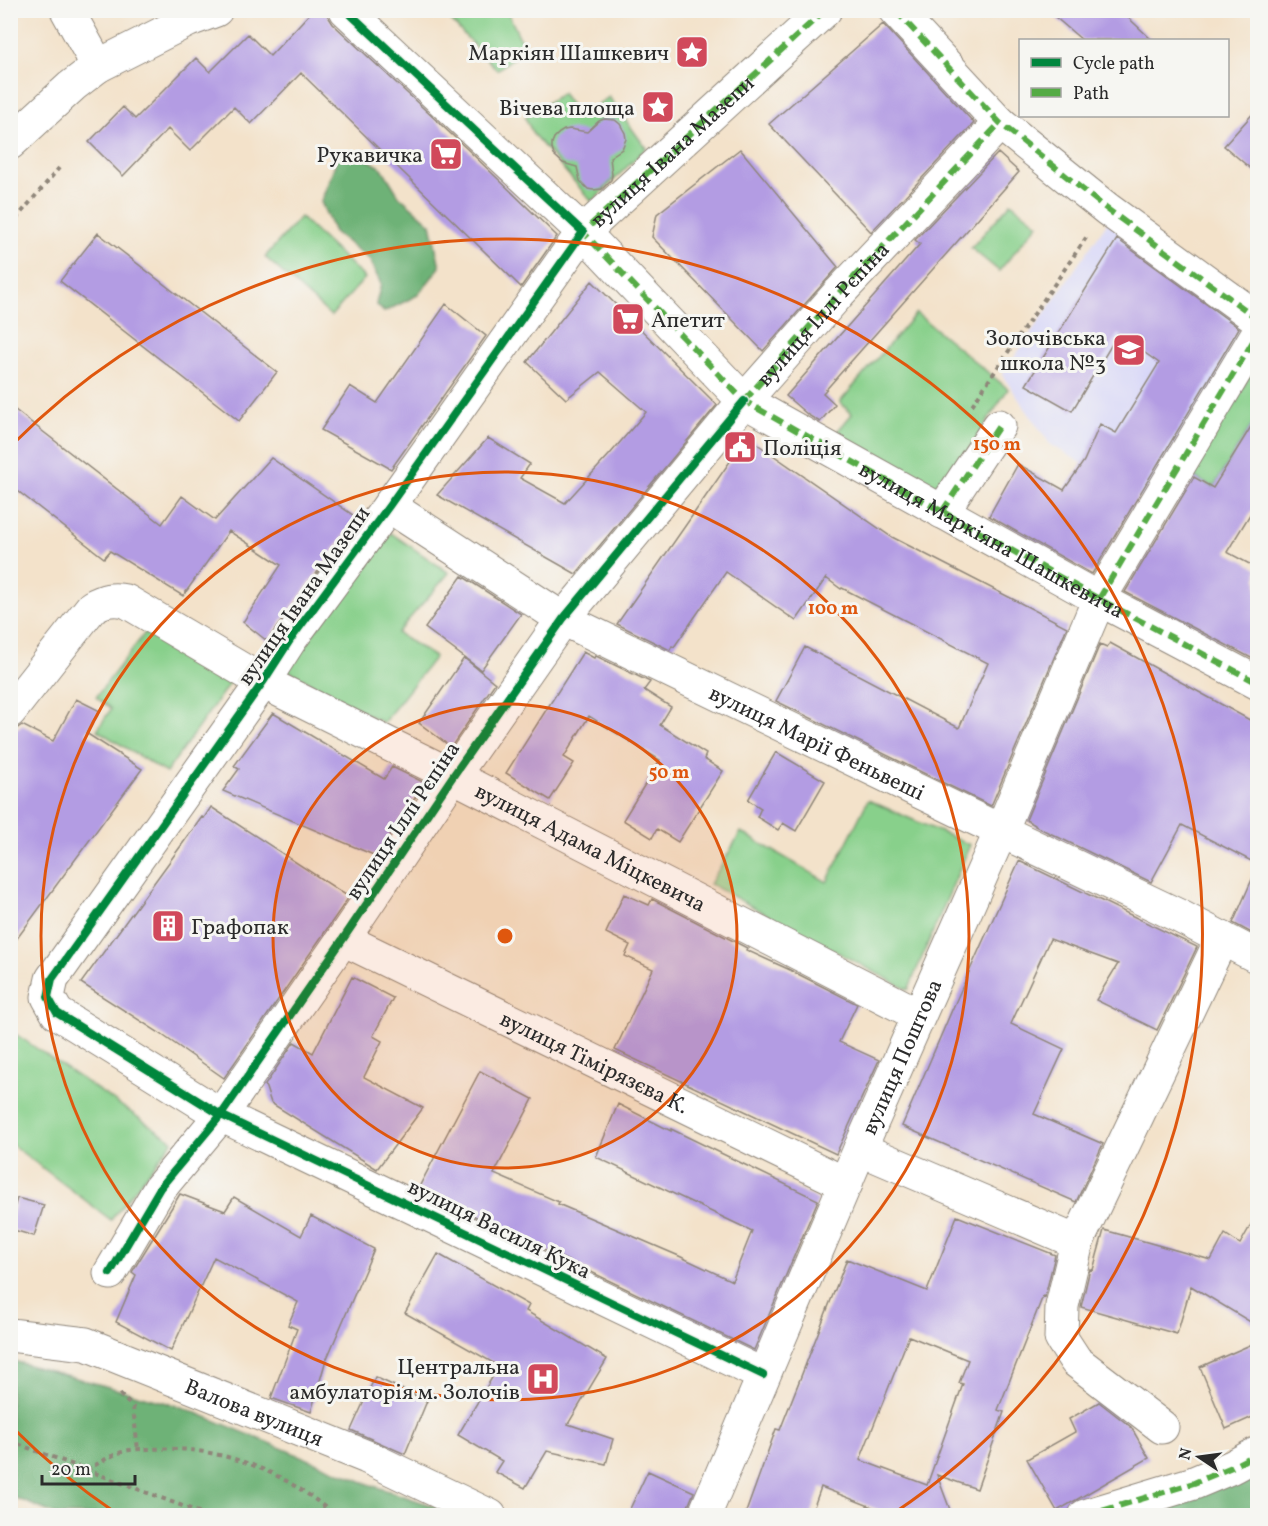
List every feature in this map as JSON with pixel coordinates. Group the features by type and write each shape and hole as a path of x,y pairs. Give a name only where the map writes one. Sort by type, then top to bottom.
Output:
{"street":[{"path":"67,10 98,66"},
{"name":"вулиця Маркіяна Шашкевича","path":"346,10 583,232 744,401 1099,599 1257,683"},
{"name":"вулиця Івана Мазепи","path":"52,979 263,682 290,640 389,506 583,232 825,10"},
{"path":"895,10 1000,123 1107,208 1257,319"},
{"path":"10,143 72,86 98,66 196,14"},
{"name":"вулиця Іллі Рєпіна","path":"110,1273 160,1188 221,1114 563,619 744,401 840,292 1000,123"},
{"name":"вулиця Поштова","path":"704,1515 1099,599 1257,333"},
{"path":"942,512 999,426"},
{"name":"вулиця Марії Феньвеші","path":"389,506 563,619 1179,916 1257,957"},
{"name":"вулиця Адама Міцкевича","path":"10,711 92,607 117,599 135,604 263,682 453,776 919,1015"},
{"path":"1162,1427 1076,1361 1061,1338 1062,1306 1077,1242 1222,938"},
{"name":"вулиця Тімірязєва К.","path":"343,939 846,1184"},
{"name":"вулиця Василя Кука","path":"52,979 48,997 57,1013 221,1114 763,1375"},
{"path":"860,1149 1077,1242"},
{"name":"Валова вулиця","path":"10,1335 86,1344 367,1457 490,1515"},
{"path":"1085,1515 1194,1483 1232,1467 1257,1453"}],"path":[{"path":"10,226 60,168"},
{"path":"972,406 1107,208"},
{"path":"117,1390 133,1407 138,1450"},
{"path":"10,1441 209,1515"},
{"path":"87,1470 121,1452 188,1448 227,1456 287,1480 335,1515"}],"shaded area":[{"name":"Золочівська школа №3","path":"1109,220 1254,326 1149,503 1050,444 1002,375"}],"green space":[{"path":"442,11 507,11 525,49 497,70"},
{"path":"562,93 579,117 609,97 646,148 592,202 533,134 525,117"},
{"path":"340,151 362,156 382,168 399,196 431,224 440,267 418,295 384,312 376,304 381,284 369,259 334,232 321,202"},
{"path":"1011,203 1038,224 999,271 971,248"},
{"path":"300,217 365,278 331,316 265,257"},
{"path":"916,313 1008,389 935,503 830,440 852,414 840,402"},
{"path":"1257,363 1257,417 1213,488 1191,475"},
{"path":"391,533 449,573 397,633 435,657 383,723 285,669"},
{"path":"147,630 231,681 166,773 97,730 111,709 96,697"},
{"path":"868,800 970,845 908,990 710,884 741,832 827,882"},
{"path":"11,1031 173,1141 111,1220 11,1144"},
{"path":"10,1360 182,1407 371,1485 460,1515 57,1515 11,1496"},
{"path":"1257,1463 1257,1515 1160,1516 1174,1498"}],"building":[{"path":"313,10 324,10 333,24 557,236 521,287 301,73 251,124 234,107 190,151 168,129 123,176 89,142 123,107 135,119 196,58 210,72 248,34 270,56"},
{"path":"1047,10 1120,10 1151,39 1081,39"},
{"path":"883,24 974,123 871,232 769,124"},
{"path":"1257,109 1257,174 1224,146"},
{"path":"604,119 615,120 620,124 626,139 622,149 610,157 611,180 602,189 593,190 588,189 580,181 577,167 563,163 554,155 552,143 554,138 564,130 587,132"},
{"path":"740,149 838,267 763,351 652,237 657,214"},
{"path":"998,153 1019,172 823,393 835,404 820,422 808,415 786,396 920,244 915,240"},
{"path":"98,233 277,372 239,421 60,281"},
{"name":"Золочівська школа №3","path":"1117,239 1239,328 1092,574 989,516 1018,464 1064,490 1084,461 1100,424 1116,433 1159,363 1118,334 1072,411 1026,385"},
{"path":"592,281 717,405 576,574 437,495 488,438 530,464 520,478 565,503 646,412 600,372 566,399 527,362"},
{"path":"446,304 486,336 391,469 321,430 350,386 377,403"},
{"path":"10,406 162,524 182,496 215,520 271,458 357,518 267,641 243,622 281,565 229,531 183,596 110,551 104,558 10,485"},
{"path":"1257,417 1257,503 1227,552 1257,568 1257,661 1125,592 1194,477 1213,488"},
{"path":"747,437 890,536 1067,627 991,806 776,701 805,647 959,728 988,663 841,589 826,578 796,621 726,572 670,650 617,624"},
{"path":"462,576 521,614 481,670 425,628"},
{"path":"1110,643 1257,724 1257,864 1182,825 1151,882 1026,820 1100,644 1107,647"},
{"path":"583,652 650,682 644,690 671,707 660,725 706,754 704,759 723,771 678,842 657,829 652,838 623,820 660,760 589,716 564,757 574,763 550,800 506,773"},
{"path":"464,658 495,683 451,747 419,723"},
{"path":"76,699 100,711 86,733 142,769 10,948 10,729 16,729 22,725 53,741"},
{"path":"273,713 384,779 392,767 425,783 376,856 223,791 239,769 234,766"},
{"path":"776,752 825,781 796,831 783,823 778,830 757,817 761,808 748,800"},
{"path":"211,807 349,897 224,1078 81,983"},
{"path":"1019,861 1197,947 1157,1030 1096,1000 1118,964 1050,939 1011,1024 1064,1049 1034,1114 1103,1144 1076,1202 902,1126"},
{"path":"1257,868 1257,936 1233,923"},
{"path":"624,894 649,905 652,899 747,948 746,950 857,1004 839,1042 879,1060 836,1154 615,1050 653,969 625,956 630,945 606,933"},
{"path":"352,977 393,998 373,1036 382,1041 364,1077 423,1108 377,1169 271,1103 265,1085 294,1042 313,1053"},
{"path":"480,1071 533,1099 494,1174 732,1281 752,1231 596,1157 618,1104 818,1200 754,1350 418,1189"},
{"path":"180,1194 225,1211 234,1197 301,1236 311,1216 374,1249 325,1363 311,1412 271,1398 297,1329 288,1325 298,1302 214,1257 171,1351 116,1322 136,1275 132,1272"},
{"path":"17,1198 44,1205 34,1236 10,1229"},
{"path":"1257,1214 1257,1326 1191,1286 1177,1334 1081,1307 1090,1269 1093,1270 1104,1230 1211,1260 1225,1234 1240,1244"},
{"path":"957,1216 1055,1255 1045,1297 1043,1296 998,1410 1004,1412 977,1489 937,1475 952,1515 892,1515 821,1487 811,1515 745,1515 776,1429 780,1430 847,1259 927,1291","holes":["909,1336 968,1360 959,1383 963,1384 927,1485 860,1460"]},
{"path":"438,1254 529,1305 526,1311 607,1359 568,1424 613,1439 606,1464 547,1451 525,1488 495,1472 502,1461 458,1435 499,1366 405,1313"},
{"path":"1257,1342 1257,1415 1226,1429 1200,1367"},
{"path":"375,1377 427,1401 405,1454 351,1430"},
{"path":"1099,1402 1131,1427 1149,1458 1057,1511 1027,1459 1075,1432 1069,1419"},
{"path":"648,1471 694,1492 686,1515 627,1515"}],"marked path":[{"path":"825,10 583,232 744,401 1099,599 1258,683"},
{"path":"895,10 1000,123 1107,209 1258,319"},
{"path":"744,401 840,292 1000,123"},
{"path":"1099,599 1258,333"},
{"path":"942,512 999,426"},
{"path":"1085,1516 1194,1483 1258,1453"}],"cycle path":[{"path":"346,10 583,232 389,506 290,640 263,682 52,979 48,997 57,1013 221,1115 763,1375"},
{"path":"110,1273 160,1188 221,1115 563,619 744,401"}],"place":[{"name":"Маркіян Шашкевич","path":"692,52"},
{"name":"Вічева площа","path":"658,107"},
{"name":"Рукавичка","path":"446,154"},
{"name":"Апетит","path":"628,319"},
{"name":"Золочівська школа №3","path":"1129,350"},
{"name":"Поліція","path":"740,447"},
{"name":"Графопак","path":"168,926"},
{"name":"Центральна амбулаторія м. Золочів","path":"543,1379"}]}
